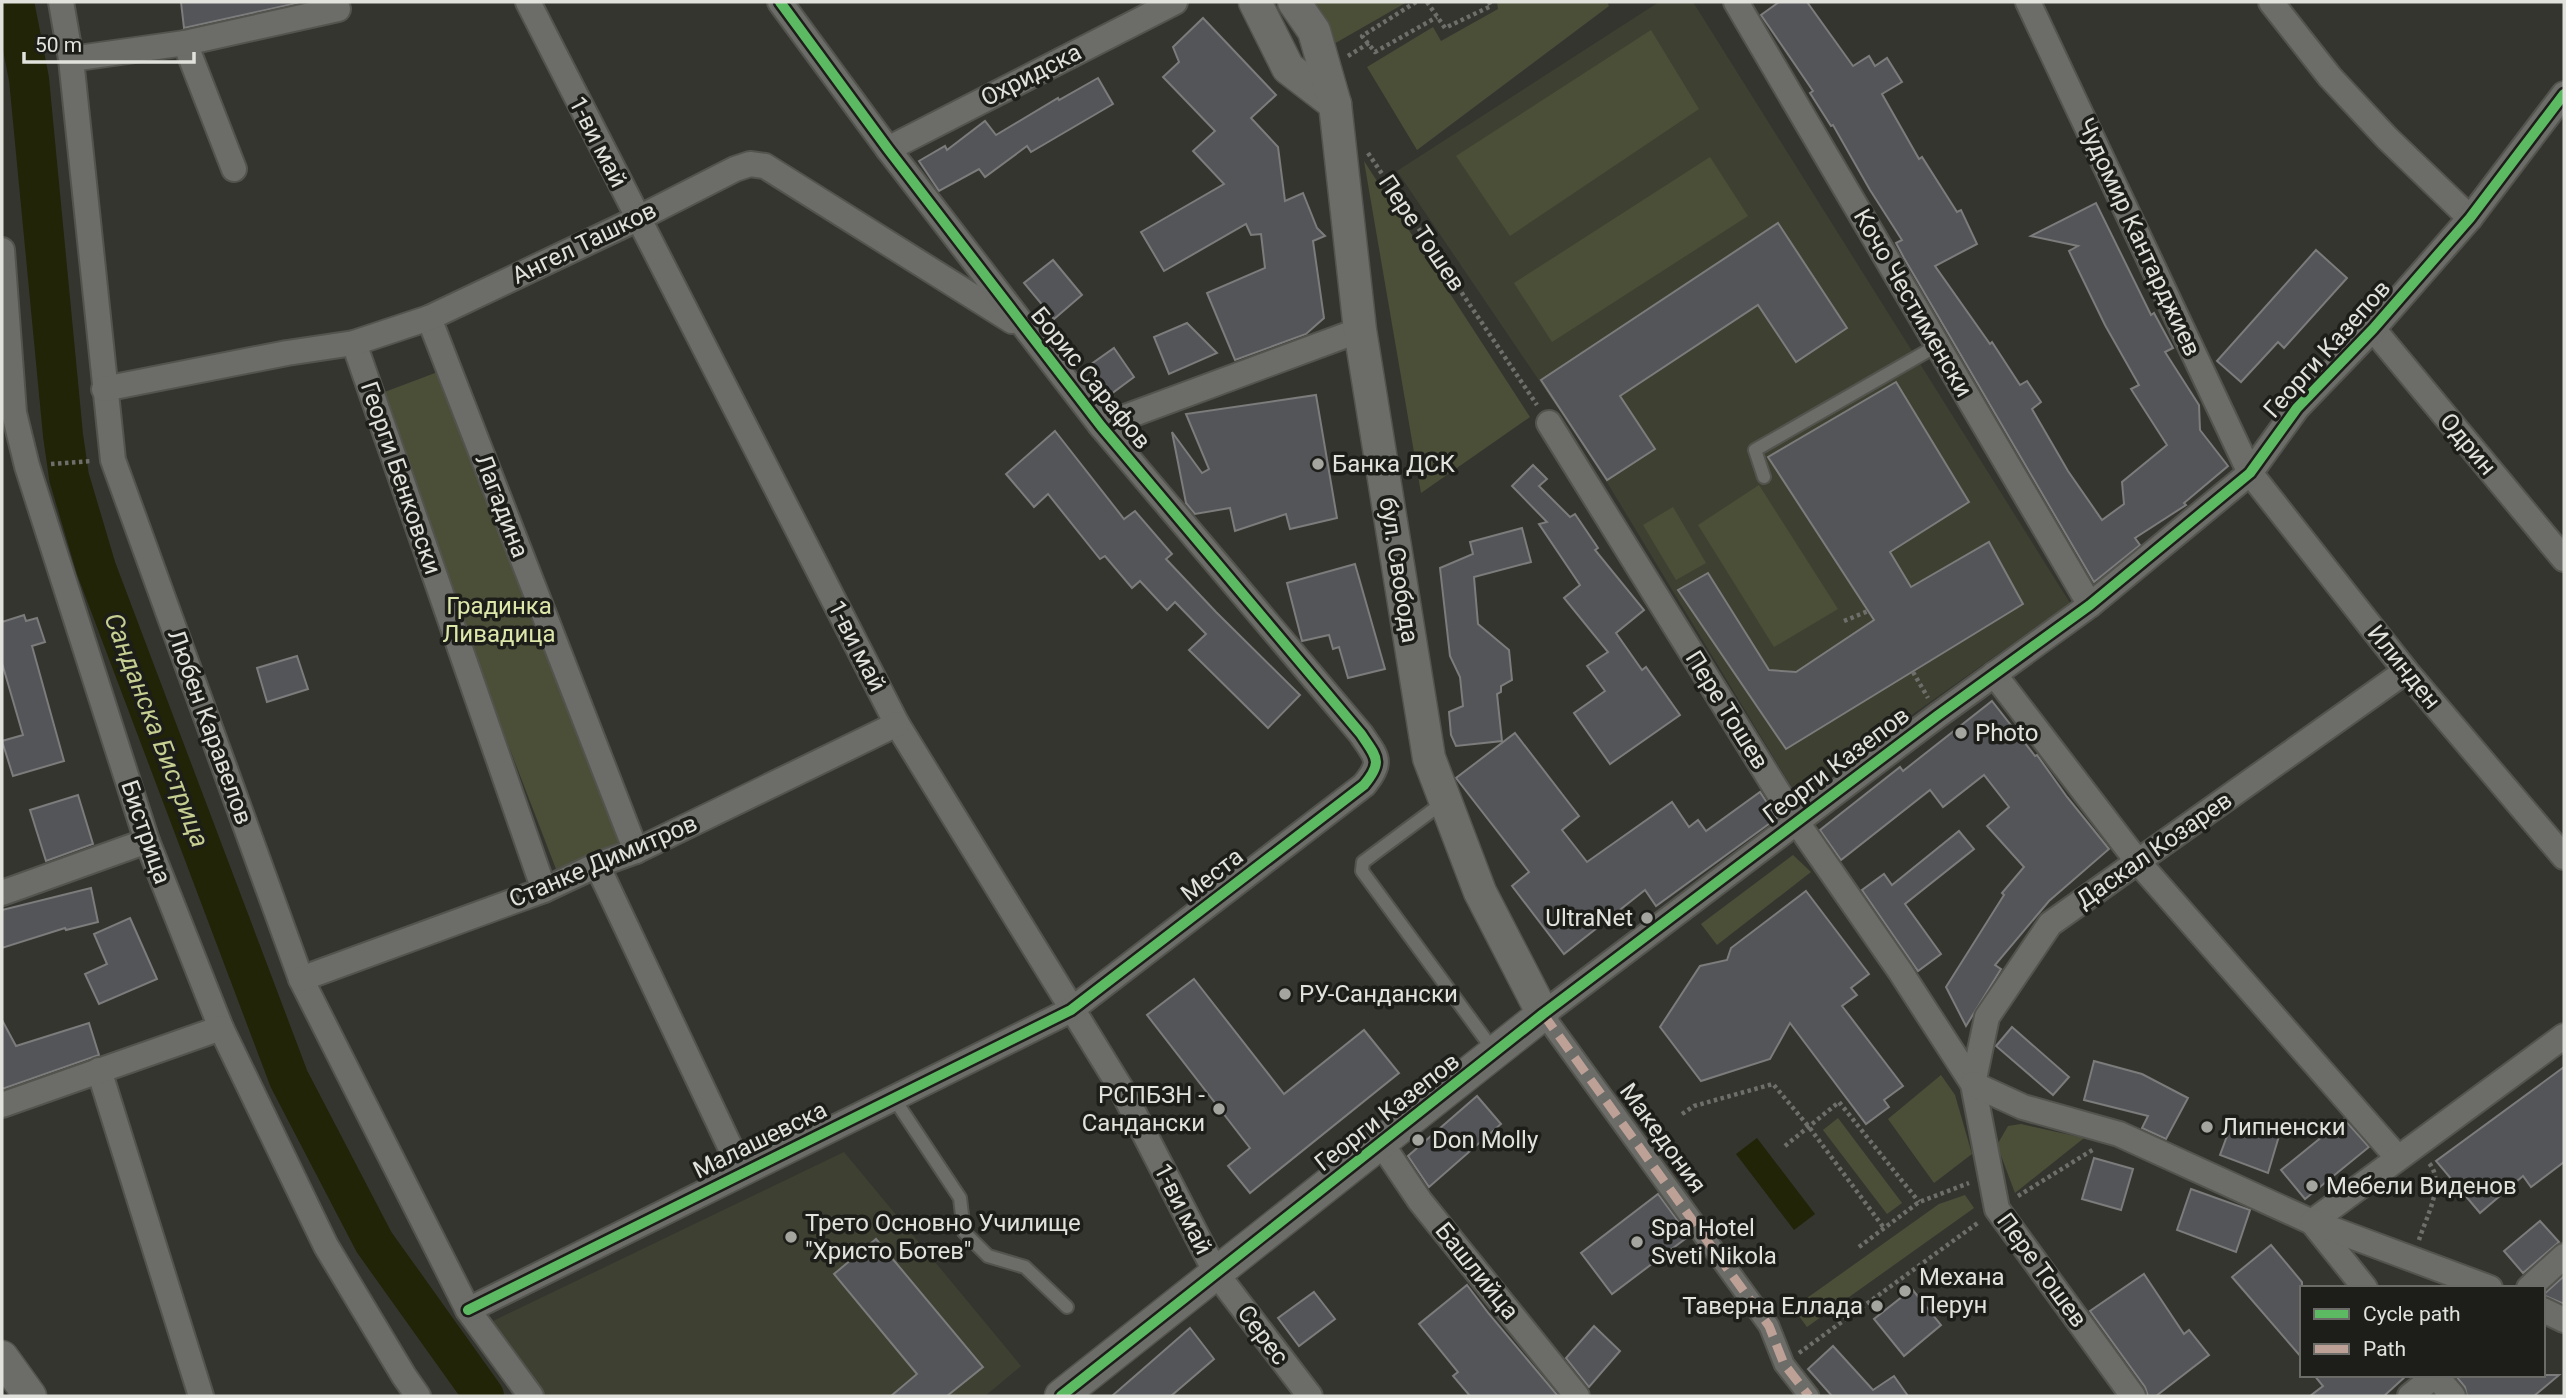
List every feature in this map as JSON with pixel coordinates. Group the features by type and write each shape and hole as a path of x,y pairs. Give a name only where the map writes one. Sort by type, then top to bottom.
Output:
{"street":[{"name":"Любен Каравелов","path":"61,2 71,59 113,460 301,979 468,1310 531,1396"},
{"name":"1-ви май","path":"528,2 897,724 1122,1090 1216,1273"},
{"name":"Борис Сарафов","path":"780,2 888,149 1101,426 1361,734 1376,756 1375,771"},
{"name":"Охридска","path":"888,149 1175,2"},
{"path":"1255,2 1288,68 1335,104"},
{"name":"бул. Свобода","path":"1294,2 1314,31 1335,104 1360,330 1429,758 1480,892 1543,1014"},
{"name":"Кочо Честименски","path":"1736,2 2090,605"},
{"name":"Чудомир Кантарджиев","path":"2028,2 2250,473"},
{"path":"2271,2 2330,77 2387,138 2470,218"},
{"path":"71,59 185,43 338,9"},
{"path":"185,43 234,169"},
{"name":"Георги Казепов","path":"1061,1396 1543,1014 1796,821 2090,605 2250,473 2297,408 2373,329 2470,218 2564,94"},
{"name":"Ангел Ташков","path":"104,389 287,353 354,343 429,318 750,163 765,166 1025,329"},
{"name":"Бистрица","path":"2,250 8,414 147,841 221,1027 326,1246 418,1396"},
{"name":"Лагадина","path":"429,318 636,850"},
{"name":"Одрин","path":"2373,329 2564,559"},
{"path":"1101,426 1360,330"},
{"name":"Георги Бенковски","path":"354,343 544,890"},
{"name":"Пере Тошев","path":"1549,423 1796,821 1900,971 1973,1084 1997,1209 2133,1396"},
{"name":"Илинден","path":"2250,473 2406,671 2564,857"},
{"name":"Даскал Козарев","path":"1973,1084 1987,1017 2050,924 2406,671"},
{"path":"1994,674 2138,862 2407,1152"},
{"name":"Станке Димитров","path":"301,979 544,890 636,850 897,724"},
{"name":"Места","path":"1072,1010 1364,785 1375,771"},
{"path":"2,893 147,841"},
{"path":"597,865 742,1172"},
{"name":"Малашевска","path":"468,1310 1072,1010"},
{"name":"Македония","path":"1543,1014 1769,1326 1784,1364 1809,1396"},
{"path":"2,1105 221,1027"},
{"path":"2312,1222 2564,1036"},
{"path":"99,1070 201,1396"},
{"path":"1973,1084 2023,1107 2119,1134 2312,1222 2485,1286"},
{"name":"Башлийца","path":"1381,1143 1420,1201 1577,1396"},
{"path":"2312,1222 2363,1286"},
{"path":"2531,1286 2564,1256"},
{"name":"Серес","path":"1216,1273 1310,1396"},
{"path":"2545,1311 2564,1320"},
{"path":"2,1357 30,1396"},
{"path":"2410,1396 2434,1377"},
{"path":"2438,1377 2453,1396"}],"lane":[{"path":"1764,477 1755,450 1938,345"},
{"path":"1446,801 1363,862 1362,871 1495,1052"},
{"path":"893,1097 960,1198 964,1232 988,1256 1025,1267 1067,1307"}],"path":[{"path":"1416,2 1362,36 1375,52 1437,17"},
{"path":"1427,2 1445,28 1491,6 1489,2"},
{"path":"27,466 113,460"},
{"path":"1844,621 1868,611"},
{"path":"1913,672 1920,682"},
{"path":"1682,1114 1694,1106 1773,1083 1884,1228"},
{"path":"1785,1146 1839,1102 1919,1202"},
{"path":"1784,1364 1997,1209 2119,1134"},
{"path":"2407,1152 2435,1171 2437,1182 2413,1259"},
{"path":"1859,1247 1919,1202 1990,1175"}],"shaded area":[{"path":"1659,2 1693,2 2070,603 1797,796 1599,469 1397,171"},
{"path":"1757,1138 1815,1214 1794,1230 1736,1154"},
{"name":"Трето Основно Училище \"Христо Ботев\"","path":"844,1152 1021,1366 985,1396 546,1396 493,1321"}],"green space":[{"path":"1308,2 1407,2 1332,45"},
{"path":"1497,2 1607,2 1609,6 1417,150 1367,67 1433,27 1441,41 1498,9"},
{"path":"1651,30 1699,109 1510,236 1456,156"},
{"path":"1710,157 1748,216 1552,342 1514,283"},
{"path":"1364,161 1530,417 1421,493"},
{"name":"Градинка Ливадица","path":"443,370 624,843 556,869 374,396"},
{"path":"1759,485 1838,609 1774,647 1698,525"},
{"path":"1673,507 1706,563 1676,580 1643,525"},
{"path":"1793,855 1811,872 1717,945 1701,924"},
{"path":"1941,1075 1955,1095 1972,1154 1934,1183 1888,1119"},
{"path":"1838,1118 1902,1203 1887,1214 1823,1130"},
{"path":"2021,1124 2084,1138 2015,1193 1997,1145 2008,1126"},
{"path":"1965,1195 1974,1208 1807,1327 1793,1308 1939,1204"}],"building":[{"path":"181,2 302,2 184,28"},
{"path":"1779,2 1807,2 1853,66 1869,56 1875,66 1887,58 1902,82 1882,94 1919,159 1922,157 1957,212 1961,210 1977,244 1935,266 1990,344 1992,342 2020,385 2027,381 2041,402 2032,409 2068,471 2102,520 2124,504 2122,482 2167,445 2131,389 2139,385 2105,325 2069,251 2078,246 2031,236 2096,203 2151,315 2154,313 2173,348 2165,352 2199,405 2200,430 2228,466 2184,503 2186,505 2135,538 2140,545 2094,582 1904,258 1896,243 1902,240 1833,125 1831,126 1810,93 1813,91 1761,15"},
{"path":"1203,18 1276,95 1251,118 1278,147 1285,201 1303,193 1317,228 1325,236 1313,241 1324,318 1306,334 1235,360 1207,293 1265,268 1261,234 1251,235 1246,224 1164,271 1141,232 1224,184 1193,151 1215,131 1163,77 1179,62 1173,47"},
{"path":"1098,78 1113,104 1031,152 1027,146 985,177 979,169 939,191 919,161 945,146 947,150 985,121 996,135"},
{"path":"1778,223 1847,328 1796,362 1758,305 1620,396 1655,449 1607,480 1541,380"},
{"path":"2316,250 2347,278 2284,348 2278,342 2241,382 2217,361"},
{"path":"1053,260 1082,295 1054,319 1024,283"},
{"path":"1187,323 1217,353 1169,374 1154,337"},
{"path":"1114,348 1134,377 1107,397 1087,367"},
{"path":"1896,382 1969,502 1890,552 1911,587 1989,542 2023,604 1786,749 1678,590 1708,573 1769,670 1796,672 1874,620 1768,457"},
{"path":"1316,395 1337,518 1290,529 1286,514 1235,531 1230,508 1195,514 1186,503 1172,432 1202,473 1209,469 1186,414"},
{"path":"1055,431 1124,519 1135,511 1172,554 1166,559 1300,695 1268,728 1189,650 1206,634 1175,602 1167,610 1140,581 1132,588 1105,556 1100,559 1048,494 1034,507 1006,474"},
{"path":"1533,465 1547,479 1539,486 1570,517 1575,514 1598,548 1595,550 1644,610 1616,633 1642,670 1646,667 1680,715 1610,764 1574,713 1605,691 1587,666 1608,652 1564,598 1580,585 1539,524 1547,522 1512,486"},
{"path":"1522,528 1531,562 1474,577 1478,624 1509,650 1512,680 1501,686 1501,692 1497,694 1502,741 1456,746 1451,735 1449,712 1463,706 1460,677 1450,656 1440,568 1473,554 1470,542"},
{"path":"1355,564 1385,669 1348,678 1339,647 1333,649 1329,635 1302,641 1287,583"},
{"path":"24,615 26,621 37,618 45,642 32,646 64,761 13,776 2,741 23,735 2,663 2,622"},
{"path":"297,656 308,689 267,702 257,668"},
{"path":"1992,701 2109,849 2049,901 1995,965 2001,969 1966,1026 1946,987 2004,895 2002,893 2024,867 1987,826 2009,807 1984,775 1943,807 1930,790 1841,860 1820,830 1900,767 1903,771"},
{"path":"1515,733 1579,816 1562,830 1587,862 1672,802 1689,827 1698,820 1706,831 1760,792 1777,818 1656,906 1645,890 1564,954 1512,886 1529,872 1456,778"},
{"path":"78,795 93,844 46,861 30,810"},
{"path":"1959,831 1974,849 1905,904 1941,954 1918,971 1862,890 1884,874 1892,885"},
{"path":"91,888 98,922 66,930 65,928 2,948 2,910"},
{"path":"1806,891 1869,974 1851,988 1857,995 1842,1006 1903,1086 1884,1100 1889,1107 1866,1124 1790,1023 1770,1059 1701,1081 1660,1027 1700,966 1727,960 1731,948"},
{"path":"130,918 157,979 99,1004 85,974 107,964 94,934"},
{"path":"1194,979 1284,1094 1364,1030 1399,1073 1250,1193 1228,1166 1250,1148 1147,1015"},
{"path":"2,1020 16,1046 89,1023 99,1055 2,1089"},
{"path":"2012,1027 2069,1077 2053,1095 1996,1046"},
{"path":"2094,1061 2142,1074 2188,1098 2166,1139 2142,1128 2148,1116 2084,1100"},
{"path":"2564,1067 2564,1162 2531,1187 2523,1176 2480,1213 2436,1161"},
{"path":"1477,1096 1501,1124 1429,1187 1408,1156"},
{"path":"2344,1119 2369,1147 2305,1199 2281,1170"},
{"path":"2233,1120 2279,1136 2268,1173 2220,1155"},
{"path":"2094,1158 2133,1169 2121,1210 2082,1199"},
{"path":"2191,1189 2250,1210 2236,1252 2177,1230"},
{"name":"Spa Hotel Sveti Nikola","path":"1658,1194 1689,1236 1612,1294 1581,1253"},
{"path":"2540,1221 2559,1242 2523,1273 2504,1251"},
{"path":"876,1239 983,1367 947,1396 891,1396 917,1374 834,1274"},
{"path":"2271,1245 2302,1282 2300,1356 2232,1277"},
{"path":"2144,1274 2184,1334 2189,1330 2209,1355 2156,1396 2148,1396 2145,1387 2090,1311"},
{"path":"2564,1276 2564,1304 2545,1296"},
{"path":"1467,1285 1558,1396 1470,1396 1453,1376 1458,1372 1419,1324"},
{"path":"1912,1289 1941,1325 1904,1356 1874,1319"},
{"path":"1314,1292 1335,1319 1299,1346 1278,1318"},
{"path":"1594,1326 1620,1351 1589,1387 1566,1358"},
{"path":"1190,1328 1214,1359 1171,1396 1112,1396"},
{"path":"1833,1346 1873,1390 1894,1376 1908,1396 1832,1396 1808,1369"},
{"path":"2559,1375 2534,1396 2467,1396 2465,1387 2457,1377"},
{"path":"2316,1377 2405,1377 2384,1396 2310,1396 2323,1386"}],"waterway":[{"name":"Санданска Бистрица","path":"14,2 29,79 69,477 96,568 289,1079 374,1242 484,1396"}],"marked path":[{"path":"1543,1014 1769,1326 1784,1364 1809,1396"}],"cycle path":[{"path":"468,1310 1071,1010 1364,785 1376,764 1374,754 1361,734 1101,426 888,149 780,2"},
{"path":"1061,1396 1543,1014 1937,716 2090,605 2250,473 2297,408 2373,329 2470,218 2564,94"}],"place":[{"name":"Банка ДСК","path":"1318,464"},
{"name":"Photo","path":"1961,733"},
{"name":"UltraNet","path":"1647,918"},
{"name":"РУ-Сандански","path":"1285,994"},
{"name":"РСПБЗН - Сандански","path":"1219,1109"},
{"name":"Липненски","path":"2207,1127"},
{"name":"Don Molly","path":"1418,1140"},
{"name":"Мебели Виденов","path":"2312,1186"},
{"name":"Трето Основно Училище \"Христо Ботев\"","path":"791,1237"},
{"name":"Spa Hotel Sveti Nikola","path":"1637,1242"},
{"name":"Механа Перун","path":"1905,1291"},
{"name":"Таверна Еллада","path":"1877,1306"}]}
